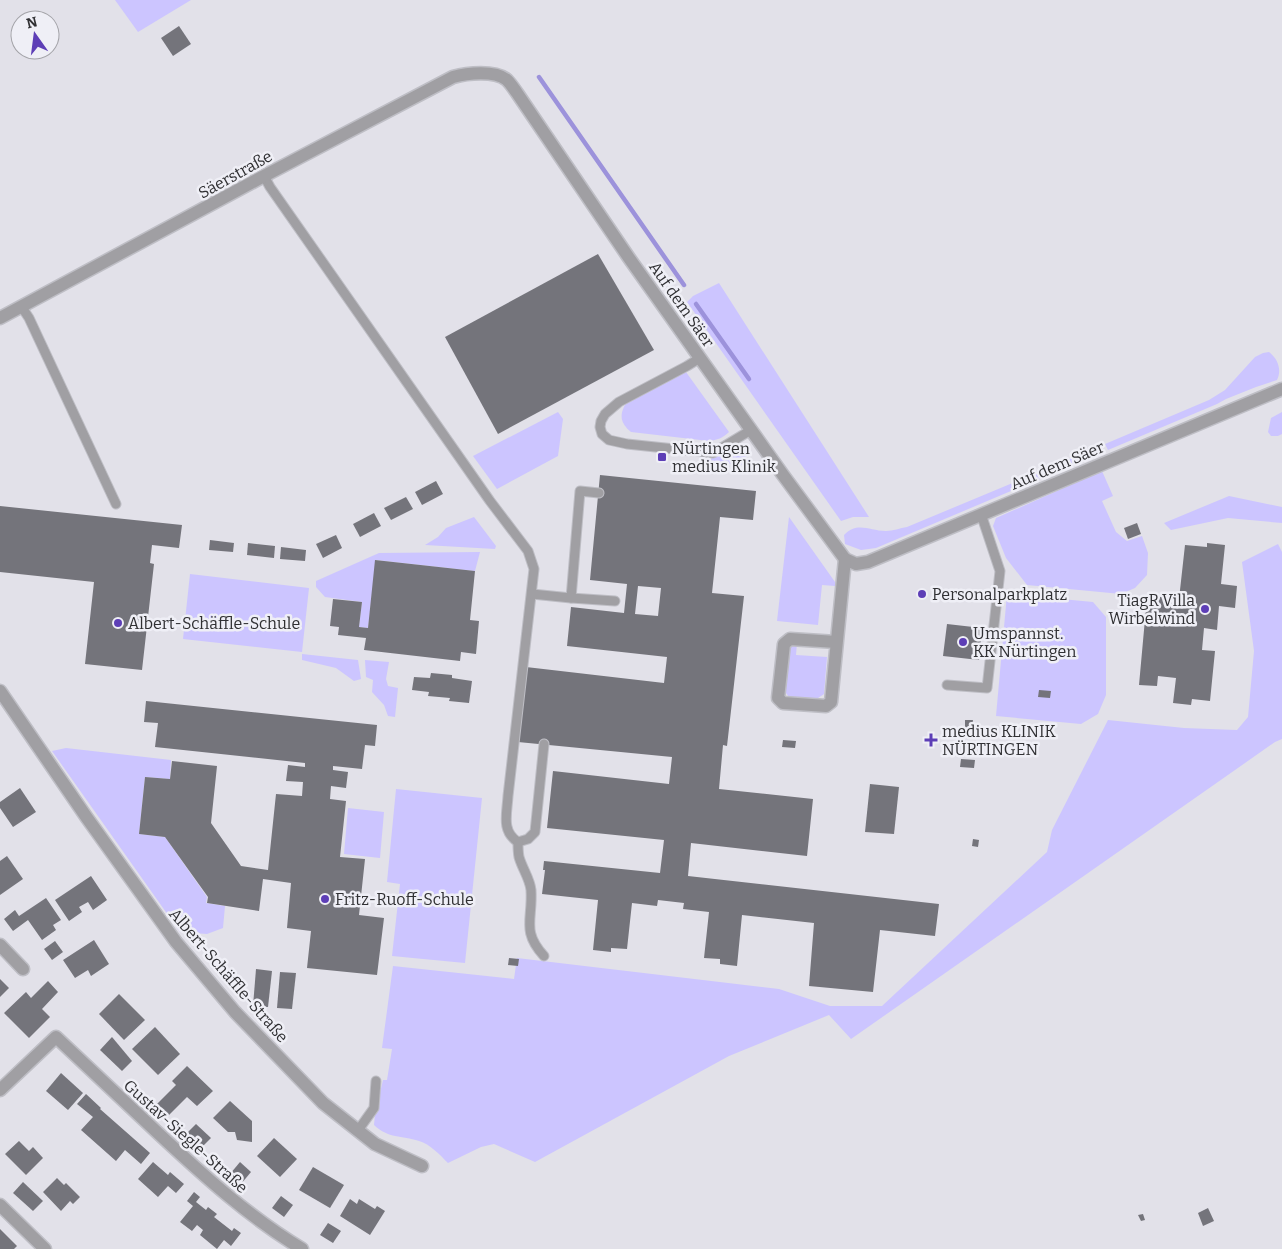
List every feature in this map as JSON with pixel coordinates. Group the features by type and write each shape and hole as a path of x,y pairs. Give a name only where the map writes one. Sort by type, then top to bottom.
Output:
{"street":[{"name":"Säerstraße","path":"0,318 264,176 453,78 464,74 490,74"},
{"name":"Auf dem Säer","path":"490,74 506,79 517,93 590,202 751,430 845,559 856,564 868,562 1282,389"},
{"path":"836,642 790,638 784,644 778,698 783,703 826,706 831,702 845,559"},
{"name":"Albert-Schäffle-Straße","path":"0,691 87,818 176,942 273,1052 323,1103 375,1144 422,1166"},
{"path":"0,945 23,968"},
{"name":"Gustav-Siegle-Straße","path":"0,1090 56,1037 178,1152 242,1208 283,1238 302,1249"},
{"path":"0,1205 45,1249"}],"lane":[{"path":"264,176 490,501 528,551 534,569 524,673 508,796 506,829 510,837 518,842 528,839 535,832 544,744"},
{"path":"21,306 29,318 116,504"},
{"path":"700,358 620,402 601,421 602,434 609,440 627,444 714,453 751,430"},
{"path":"571,598 580,491 599,493"},
{"path":"947,685 987,688 1000,571 981,514"},
{"path":"532,594 615,601"},
{"path":"518,842 519,857 531,889 529,924 531,936 535,945 544,956"},
{"path":"359,1130 374,1108 376,1081"}],"shaded area":[{"path":"115,0 191,0 138,32"},
{"path":"719,283 869,517 853,517 841,521 687,302 693,296"},
{"path":"1269,352 1275,358 1278,365 1277,380 1226,399 1108,450 1105,444 1209,400 1225,390 1255,357"},
{"path":"686,372 729,432 720,438 709,441 631,432 627,429 622,419 622,411 626,403"},
{"path":"558,412 563,419 558,456 497,489 473,456"},
{"path":"1282,412 1282,434 1271,436 1268,432 1271,418"},
{"path":"736,444 753,466 707,461"},
{"path":"1099,447 1101,453 876,548 861,550 845,544 844,535 854,528 891,531 907,527"},
{"path":"1102,471 1113,496 1102,501 1116,532 1127,541 1142,536 1148,553 1147,575 1135,588 1121,594 1027,585 1006,558 993,526 996,518"},
{"path":"1229,496 1282,507 1282,523 1228,518 1171,530 1164,523"},
{"path":"474,517 496,546 495,549 425,545 438,537 446,528"},
{"path":"789,517 835,582 835,586 822,585 818,625 777,621"},
{"path":"1278,544 1282,552 1282,739 1275,742 851,1039 829,1015 729,1056 535,1162 494,1144 481,1147 448,1163 435,1150 423,1142 390,1135 374,1125 383,1080 387,1080 392,1049 382,1048 393,966 514,979 517,958 779,989 830,1006 882,1006 1047,852 1052,830 1108,720 1184,728 1237,730 1248,717 1254,651 1242,562"},
{"path":"480,552 475,571 376,560 368,628 359,627 362,602 325,597 316,587 316,581 379,553"},
{"path":"190,574 309,588 302,652 183,639"},
{"path":"1007,594 1093,602 1106,617 1106,695 1098,714 1081,724 996,716"},
{"path":"797,643 796,655 827,657 824,694 815,700 789,697 783,689 788,648"},
{"path":"302,654 358,660 361,679 354,681 336,668 302,660"},
{"path":"365,660 389,662 386,679 388,686 398,688 395,717 388,716 384,705 372,692 373,680 366,677"},
{"path":"66,748 171,760 170,779 145,777 139,834 165,837 207,897 206,903 225,906 223,928 207,934 180,932 52,751"},
{"path":"396,789 482,798 465,963 392,956 400,884 387,882"},
{"path":"348,808 384,812 380,858 344,854"}],"building":[{"path":"179,26 191,44 173,56 161,38"},
{"path":"598,254 654,350 498,434 445,337"},
{"path":"600,475 756,491 753,520 720,517 712,593 744,596 727,746 723,745 719,789 813,799 807,856 691,843 688,876 939,904 935,936 880,930 873,992 809,986 814,923 742,915 737,966 720,964 720,959 704,958 709,912 683,909 684,903 658,900 657,906 632,903 627,949 611,948 611,952 593,950 598,900 542,894 545,870 543,870 544,861 660,873 664,840 547,828 553,771 669,784 672,757 518,742 526,667 664,683 667,657 567,646 571,607 624,613 627,584 590,580","holes":["638,586 661,588 658,616 635,614"]},
{"path":"436,481 443,494 422,505 415,492"},
{"path":"406,497 413,509 391,520 384,508"},
{"name":"Albert-Schäffle-Schule","path":"0,506 182,525 179,548 152,545 150,563 154,564 142,670 85,664 94,582 0,572"},
{"path":"374,513 381,526 360,537 353,524"},
{"path":"1137,523 1141,534 1128,539 1124,528"},
{"path":"336,535 342,548 323,558 316,544"},
{"path":"210,540 234,543 233,552 209,550"},
{"path":"248,543 275,546 274,558 247,555"},
{"path":"1207,543 1225,545 1221,584 1237,586 1235,608 1219,606 1217,630 1204,628 1202,650 1215,651 1210,701 1192,699 1191,705 1173,703 1176,678 1158,676 1157,686 1139,685 1146,608 1143,608 1145,595 1179,599 1185,545 1207,547"},
{"path":"281,547 306,550 305,561 280,559"},
{"path":"375,560 475,571 470,620 479,621 476,654 461,652 460,661 364,650 366,638 338,635 339,627 330,626 333,599 362,602 359,627 368,628"},
{"name":"Umspannst. KK Nürtingen","path":"947,624 982,628 979,660 943,656"},
{"path":"431,673 452,675 452,678 472,681 469,703 449,701 450,698 428,696 429,692 412,690 414,677 430,678"},
{"path":"1039,690 1051,691 1050,698 1038,697"},
{"path":"146,701 377,725 375,746 365,745 362,769 333,766 333,770 348,772 346,788 331,786 330,799 346,801 340,857 365,859 359,915 384,918 377,975 307,968 311,931 287,928 291,883 263,879 259,911 207,903 208,897 165,837 139,834 145,777 170,779 172,761 217,766 211,823 241,866 268,870 276,794 302,796 303,782 286,781 288,765 305,767 305,763 155,747 158,723 144,722"},
{"path":"965,720 973,720 971,732 965,732"},
{"path":"783,740 796,741 795,748 782,747"},
{"path":"961,759 975,760 974,768 960,767"},
{"path":"870,784 899,787 894,834 865,832"},
{"path":"20,788 36,812 13,827 0,808 0,802"},
{"path":"973,839 979,840 978,847 972,846"},
{"path":"7,856 23,879 0,895 0,861"},
{"path":"91,876 107,900 93,910 88,902 79,907 82,912 69,921 55,900"},
{"path":"46,898 61,920 53,925 56,930 42,940 28,920 13,931 4,919 15,910 19,916"},
{"path":"94,940 109,964 91,976 88,970 75,978 63,960"},
{"path":"55,941 63,952 52,960 44,949"},
{"path":"509,958 519,959 518,966 508,965"},
{"path":"256,969 272,971 268,1007 253,1006"},
{"path":"280,972 296,973 292,1009 277,1008"},
{"path":"0,979 9,988 0,997"},
{"path":"48,981 58,992 42,1009 50,1017 29,1038 4,1013 26,992 31,998"},
{"path":"119,994 145,1020 124,1040 99,1014"},
{"path":"155,1027 180,1054 158,1075 132,1049"},
{"path":"112,1037 132,1061 122,1071 100,1050"},
{"path":"187,1066 213,1091 197,1106 187,1097 168,1116 157,1104 176,1085 172,1081"},
{"path":"61,1073 83,1093 68,1110 46,1091"},
{"path":"86,1094 100,1109 150,1153 141,1164 125,1150 116,1161 81,1130 93,1117 77,1104"},
{"path":"230,1101 252,1121 252,1142 237,1140 235,1132 228,1132 213,1118"},
{"path":"196,1124 211,1138 200,1149 185,1135"},
{"path":"274,1138 297,1159 280,1177 257,1156"},
{"path":"19,1141 29,1151 33,1147 43,1158 26,1175 5,1154"},
{"path":"153,1162 168,1175 170,1172 184,1184 176,1193 168,1186 158,1197 138,1179"},
{"path":"240,1162 251,1172 241,1184 230,1174"},
{"path":"313,1167 344,1185 330,1208 299,1190"},
{"path":"57,1178 64,1185 66,1183 80,1197 73,1204 70,1201 61,1211 43,1192"},
{"path":"23,1182 43,1201 33,1211 13,1193"},
{"path":"194,1192 200,1197 196,1202 206,1210 208,1207 217,1214 214,1217 232,1231 234,1228 241,1233 231,1246 224,1240 217,1249 200,1235 203,1230 197,1225 192,1231 180,1222 193,1206 187,1201"},
{"path":"281,1196 293,1205 284,1217 272,1208"},
{"path":"350,1199 357,1204 359,1199 375,1209 377,1206 385,1211 370,1235 340,1216"},
{"path":"1208,1208 1214,1221 1203,1226 1198,1213"},
{"path":"1143,1214 1145,1220 1141,1221 1138,1215"},
{"path":"328,1223 341,1231 333,1243 320,1235"},
{"path":"0,1229 17,1246 14,1249 0,1249"}],"waterway":[{"path":"539,77 684,285"},
{"path":"696,304 749,379"}],"place":[{"name":"Nürtingen medius Klinik","path":"662,457"},
{"name":"Personalparkplatz","path":"922,594"},
{"name":"TiagR Villa Wirbelwind","path":"1205,609"},
{"name":"Albert-Schäffle-Schule","path":"118,623"},
{"name":"Umspannst. KK Nürtingen","path":"963,642"},
{"name":"medius KLINIK NÜRTINGEN","path":"931,740"},
{"name":"Fritz-Ruoff-Schule","path":"325,899"}]}
